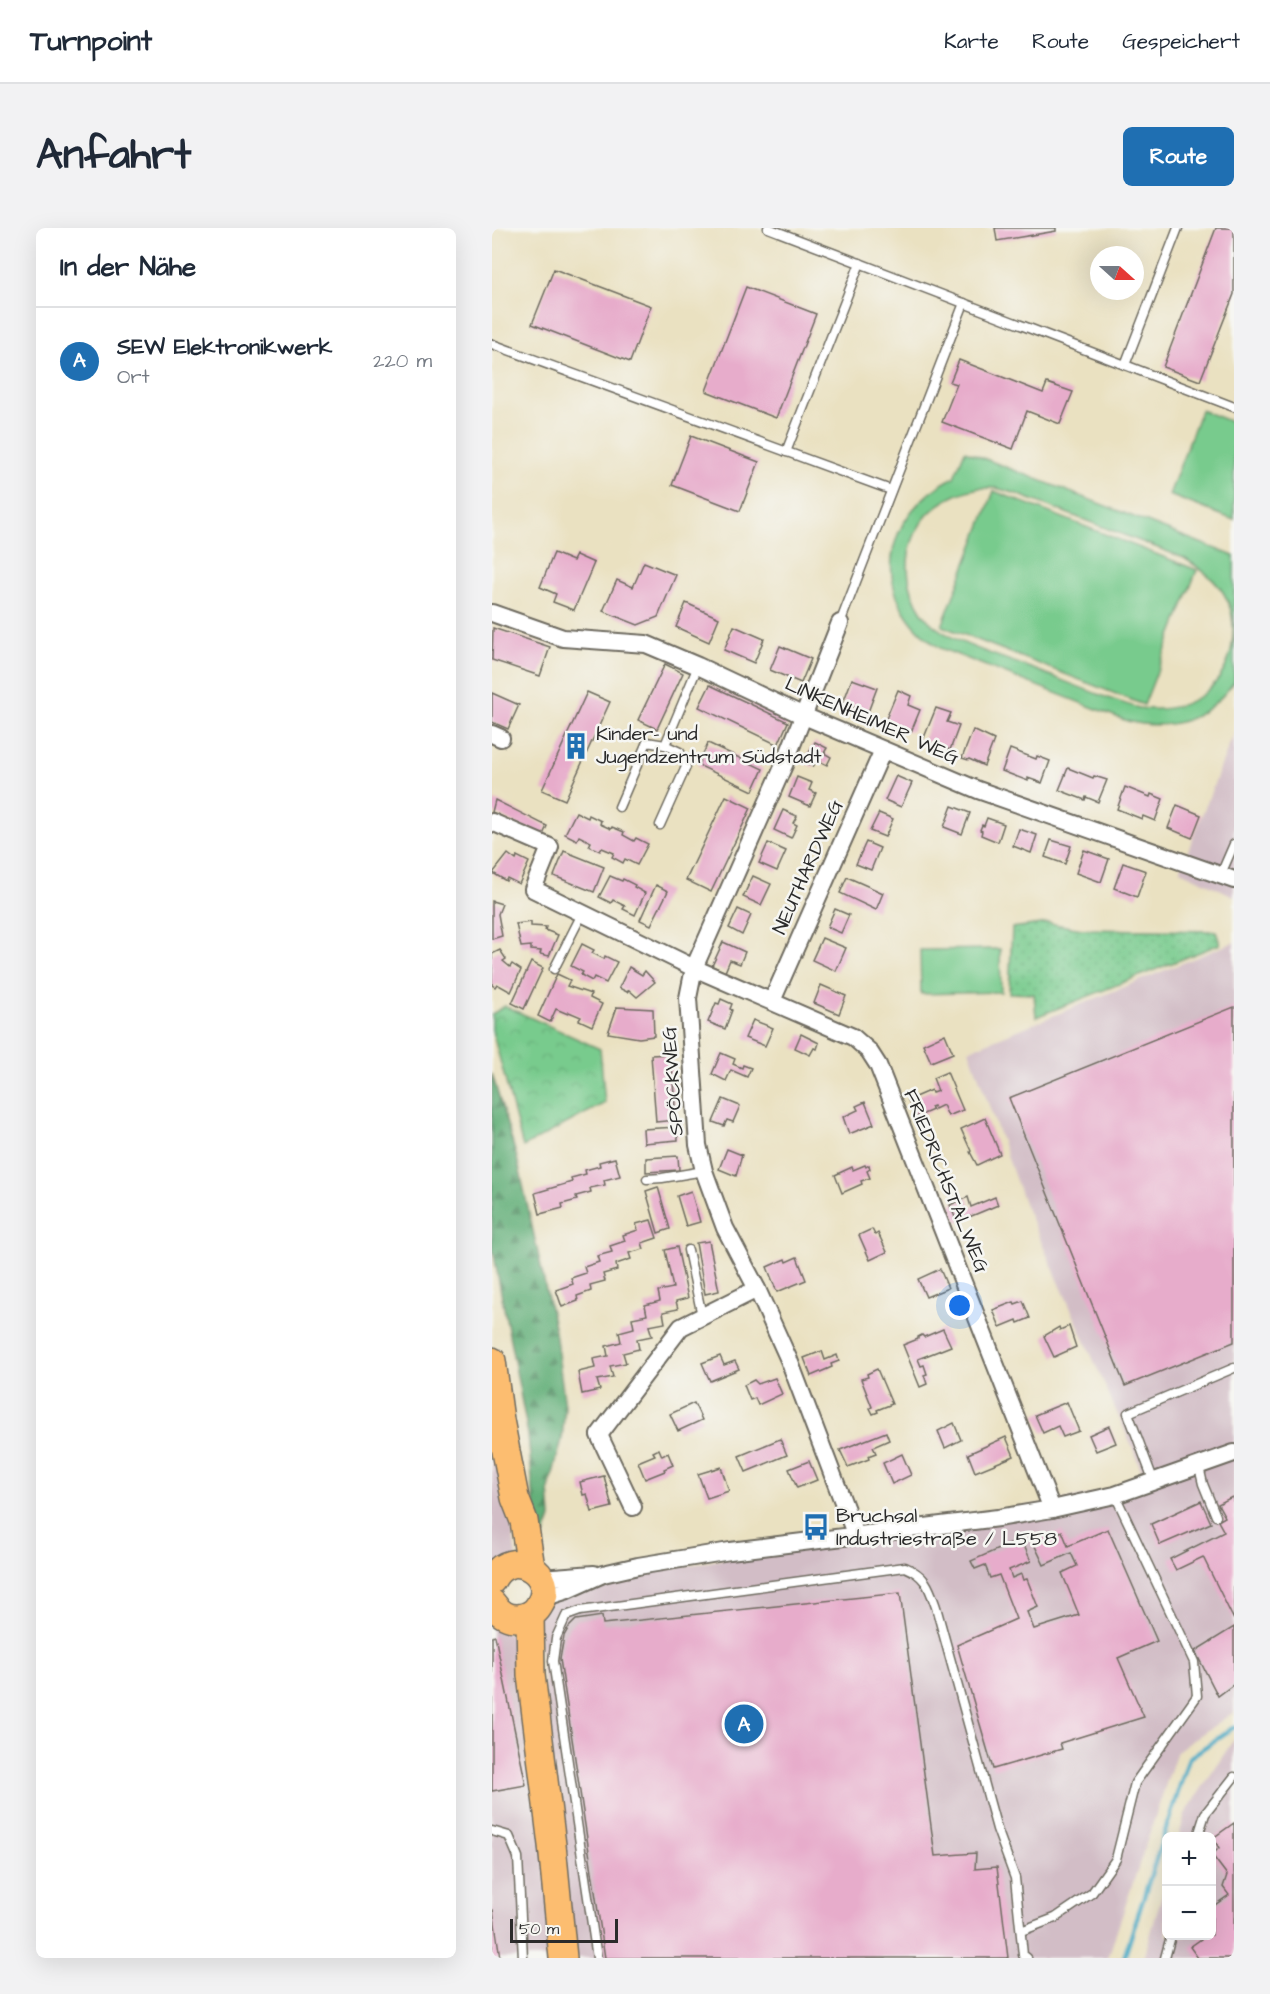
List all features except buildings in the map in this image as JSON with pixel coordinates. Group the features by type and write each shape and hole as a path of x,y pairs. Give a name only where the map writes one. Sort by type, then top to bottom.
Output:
{"main road":[{"path":"492,1361 500,1420 515,1498 514,1594 531,1675 563,1958"}],"street":[{"name":"LINKENHEIMER WEG","path":"492,613 563,638 646,644 804,716 978,790 1227,877"},
{"name":"SPÖCKWEG","path":"840,623 804,716 694,968 688,998 698,1145 704,1171 725,1228 789,1360 856,1536"},
{"name":"NEUTHARDWEG","path":"772,1001 883,750"},
{"name":"FRIEDRICHSTALWEG","path":"492,822 550,847 532,889 694,968 853,1037 869,1051 878,1065 1052,1509"},
{"path":"633,1507 599,1434 681,1327 757,1290"},
{"path":"514,1594 565,1591 603,1574 729,1551 998,1518 1052,1509 1115,1495 1234,1453"}],"lane":[{"path":"768,228 1234,407"},
{"path":"1125,365 1178,228"},
{"path":"786,452 860,263"},
{"path":"840,623 964,303"},
{"path":"492,344 891,490"},
{"path":"665,745 698,666"},
{"path":"619,807 646,742 665,745 680,752 686,767 660,825"},
{"path":"1227,877 1234,844"},
{"path":"554,969 582,914"},
{"path":"647,1179 704,1171"},
{"path":"688,1250 702,1316"},
{"path":"1154,1482 1128,1413 1234,1368"},
{"path":"1199,1467 1216,1516"},
{"path":"1021,1931 1055,1918 1092,1893 1116,1860 1135,1783 1197,1696 1194,1662 1115,1495"},
{"path":"597,1958 554,1661 556,1638 566,1616 580,1611 905,1567 917,1572 928,1584 936,1607 997,1829 1015,1878 1023,1955 1027,1958"},
{"path":"1199,1832 1205,1814 1234,1777"},
{"path":"492,1831 509,1836 518,1857 523,1958"},
{"path":"1165,1958 1170,1940"}],"shaded area":[{"path":"1234,733 1234,896 1180,871"},
{"path":"1234,942 1234,1712 1177,1751 1108,1958 568,1958 537,1610 547,1590 1147,1485 1024,1203 969,1050"},
{"path":"492,1362 516,1558 492,1572"},
{"path":"492,1622 495,1627 514,1637 554,1908 558,1958 492,1958"},
{"path":"1234,1739 1234,1958 1144,1958 1162,1894 1162,1940 1216,1940 1216,1832 1180,1832 1185,1814"}],"green space":[{"path":"1201,410 1234,423 1234,520 1169,495"},
{"path":"965,451 1234,556 1234,682 1212,706 1200,714 1174,724 1144,724 1127,721 940,648 917,628 901,606 893,583 892,559 898,535 910,513 929,494 954,477","holes":["979,488 996,488 1184,558 1208,575 1226,599 1233,623 1230,654 1224,670 1215,683 1203,694 1174,707 1139,708 963,643 928,620 917,603 908,573 909,552 916,531 929,513 947,500"]},
{"path":"994,491 1197,570 1144,705 942,626"},
{"path":"1048,923 1082,929 1216,931 1220,944 1036,1017 1034,994 1009,993 1012,928"},
{"path":"1000,949 1001,992 921,994 920,950"},
{"path":"505,1006 600,1049 605,1103 523,1147 492,1030 492,1014"},
{"path":"492,1074 517,1158 555,1331 565,1406 562,1439 549,1489 551,1518 545,1535 537,1536 528,1434 492,1245"}],"waterway":[{"path":"1124,1958 1189,1758 1234,1727"}],"place":[{"name":"Kinder- und Jugendzentrum Südstadt","path":"576,746"},
{"name":"Bruchsal Industriestraße / L558","path":"816,1527"},
{"name":"SEW Elektronikwerk","path":"744,1724"}]}
